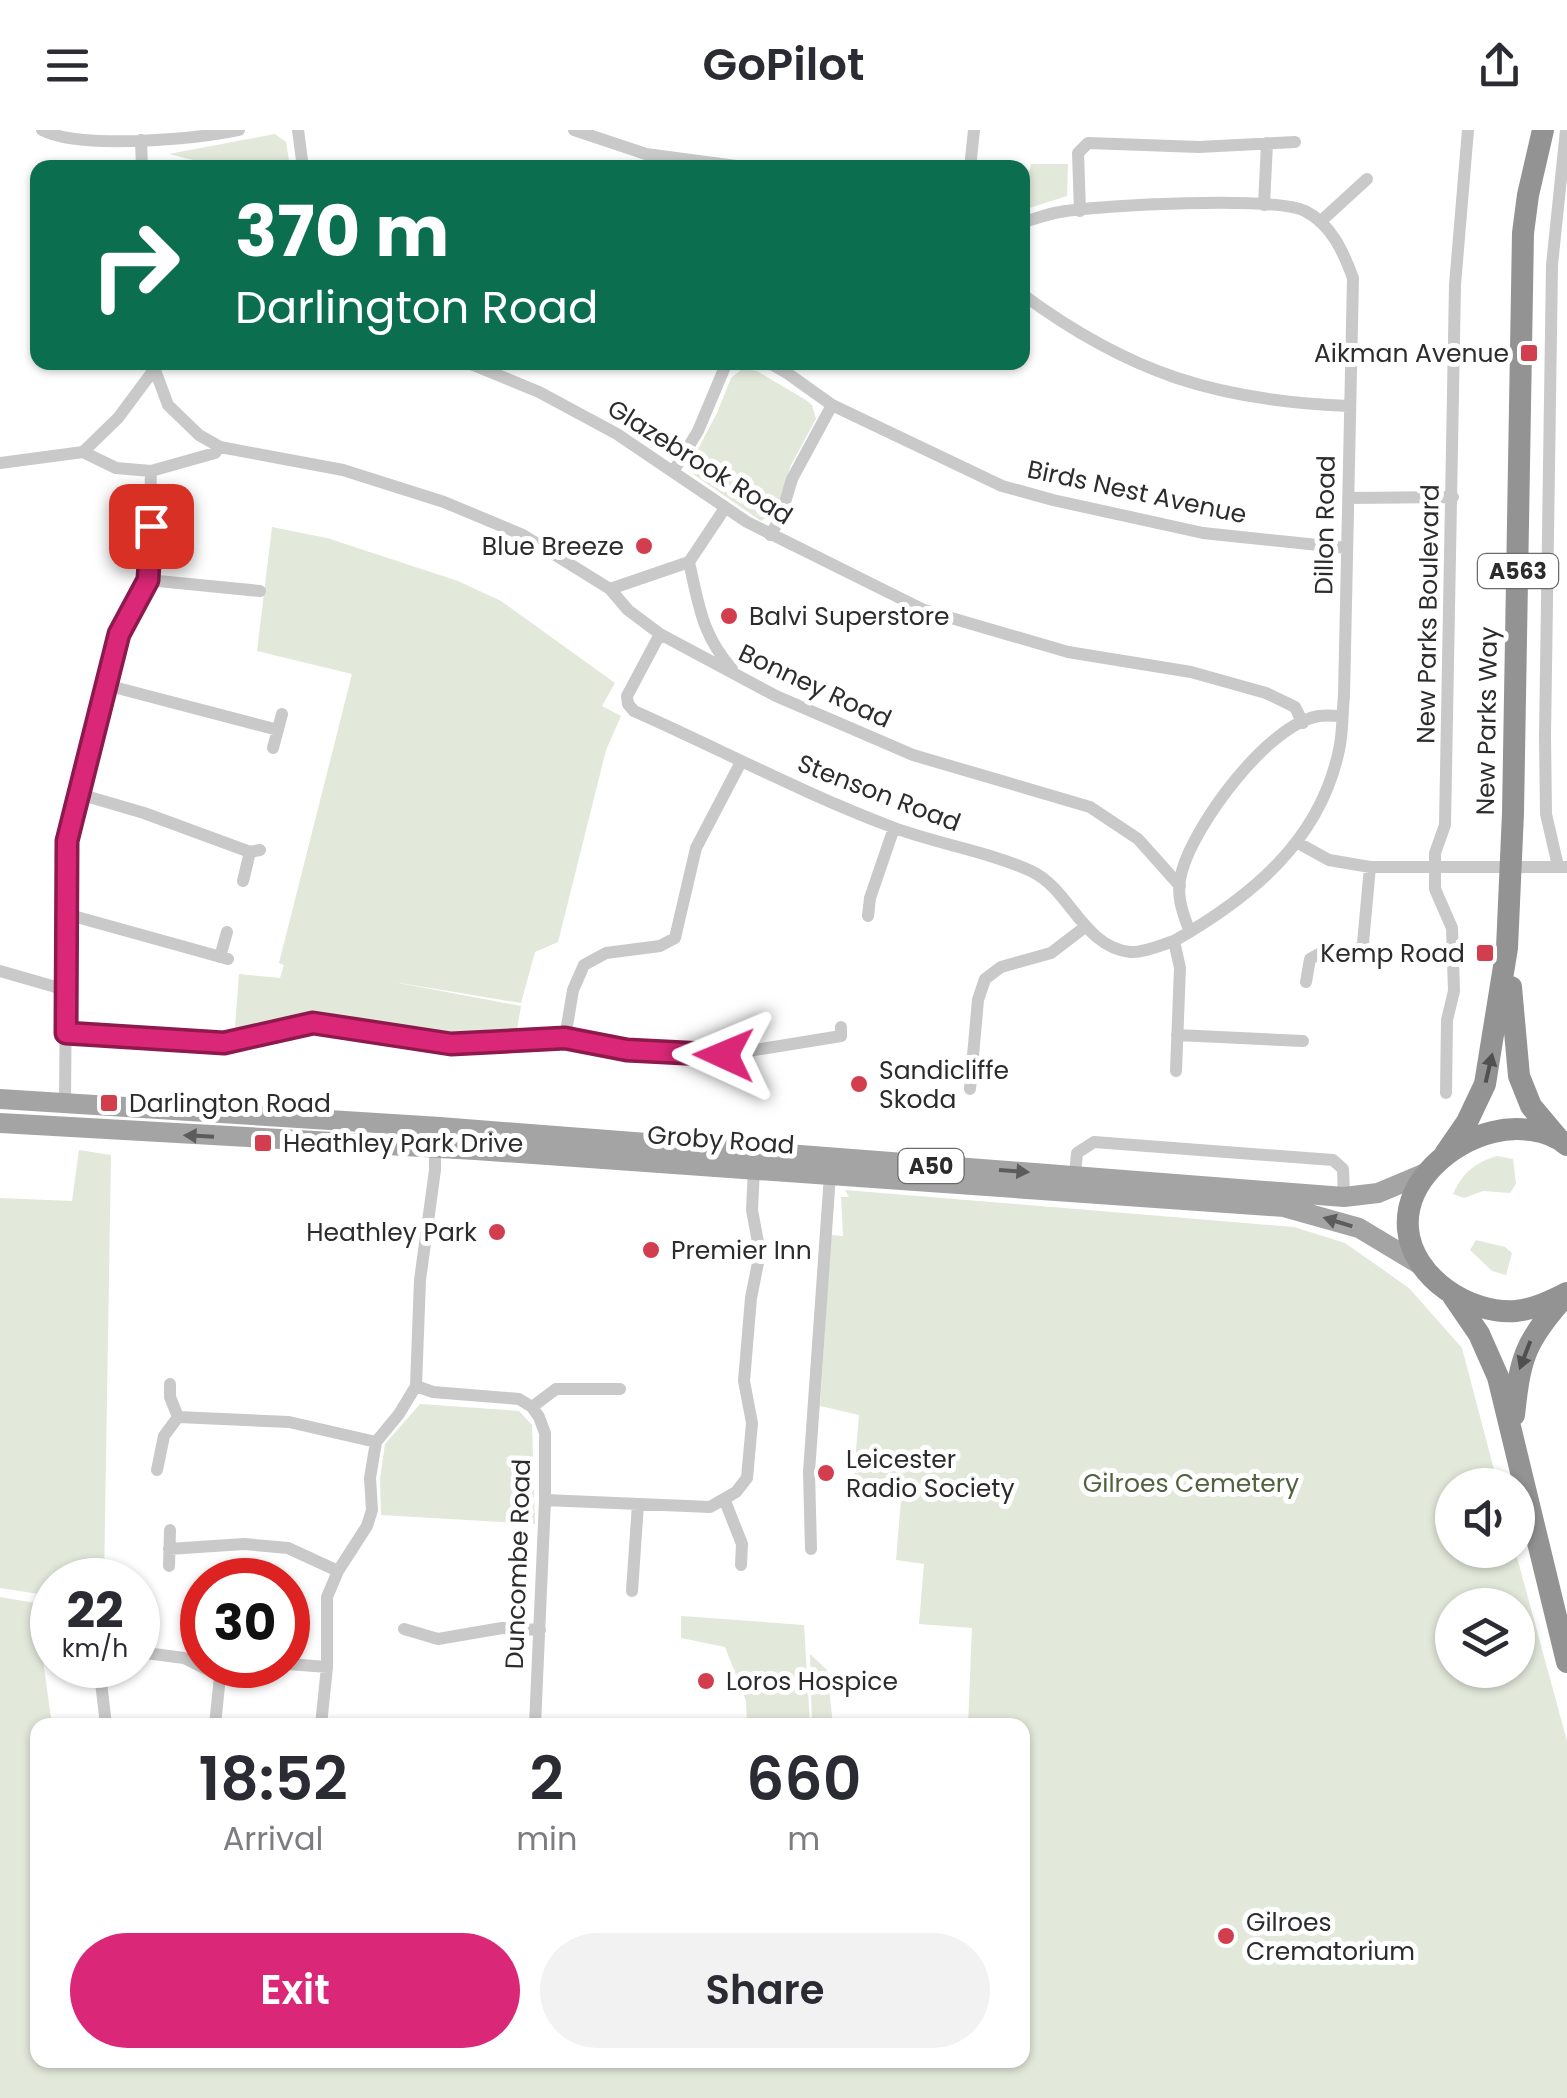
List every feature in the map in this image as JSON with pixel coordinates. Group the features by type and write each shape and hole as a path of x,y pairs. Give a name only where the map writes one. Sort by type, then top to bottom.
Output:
{"highway":[{"name":"New Parks Way","path":"1445,1154 1468,1122 1485,1084 1507,948 1527,130"},
{"name":"New Parks Way","path":"1528,194 1543,130"},
{"name":"New Parks Way","path":"1507,948 1519,1076 1531,1106 1564,1142"},
{"name":"A50","path":"1564,1142 1535,1131 1498,1130 1445,1154 1428,1172 1410,1210 1408,1229 1424,1267 1450,1294 1490,1309 1514,1311 1534,1308 1567,1293"},
{"path":"1512,1429 1522,1358 1535,1331 1567,1293"},
{"path":"1450,1294 1483,1341 1498,1378 1567,1662"}],"main road":[{"name":"Groby Road","path":"0,1099 429,1127 1344,1197 1378,1194 1428,1172"},
{"name":"Groby Road","path":"0,1123 1284,1208 1358,1228 1424,1267"}],"street":[{"path":"42,130 62,137 141,140 239,130"},
{"path":"298,130 302,160"},
{"path":"574,130 646,154 691,160"},
{"path":"971,160 974,130"},
{"name":"New Parks Boulevard","path":"1446,1094 1448,1020 1454,990 1452,928 1435,888 1434,866 1445,825 1456,285 1468,130"},
{"path":"1298,843 1329,860 1370,867 1562,866 1546,814 1545,736 1552,266 1566,130"},
{"path":"141,140 142,160"},
{"path":"1080,210 1078,153 1088,143 1200,146 1296,142"},
{"path":"1264,204 1267,144"},
{"path":"1030,220 1080,210 1221,203 1302,210 1320,222 1367,179"},
{"name":"Dillon Road","path":"1174,941 1226,909 1269,875 1298,843 1320,807 1340,750 1353,278 1334,237 1320,222"},
{"path":"1030,300 1096,345 1153,372 1284,404 1349,406"},
{"path":"83,452 118,418 150,370"},
{"path":"153,370 168,405 199,435 220,448"},
{"name":"Glazebrook Road","path":"485,370 554,400 617,434 770,535 924,610 1068,652 1191,672 1266,693 1294,707 1303,722"},
{"path":"673,472 698,431 723,370"},
{"name":"Birds Nest Avenue","path":"793,370 832,405 1002,486 1203,533 1347,548"},
{"path":"770,535 780,518 792,479 832,405"},
{"name":"Bonney Road","path":"151,470 215,453 220,448 344,470 444,502 524,535 610,589 628,610 660,634 791,702 914,755 1090,807 1138,839 1180,886"},
{"path":"0,463 83,452 116,468 151,470 148,580 119,634 67,841 64,1104"},
{"path":"1348,498 1453,496"},
{"path":"610,589 689,562 725,508"},
{"path":"689,562 702,623 714,648 737,675"},
{"path":"148,580 260,591"},
{"name":"Stenson Road","path":"660,634 627,696 634,711 894,828 1030,871 1055,890 1085,927 1109,945 1131,952 1174,941"},
{"path":"106,685 278,730"},
{"path":"273,748 282,714"},
{"path":"1190,932 1178,901 1182,872 1232,783 1261,750 1303,722 1316,716 1342,716"},
{"path":"565,1038 573,990 584,966 606,953 660,946 675,938 696,848 741,762"},
{"path":"79,794 255,851 243,881"},
{"path":"868,916 870,898 894,828"},
{"path":"1306,982 1310,959 1320,954 1360,952 1364,944 1370,867"},
{"path":"66,914 224,958 226,932"},
{"path":"970,1089 978,1000 985,979 1001,967 1051,953 1085,927"},
{"path":"1174,941 1180,968 1176,1071"},
{"path":"0,971 66,990"},
{"path":"66,1033 224,1043 313,1023 451,1044 565,1038 627,1050 724,1055 841,1036 840,1027"},
{"path":"1178,1035 1303,1041"},
{"path":"322,1718 327,1597 338,1571 367,1526 372,1510 370,1478 376,1442 416,1386 420,1280 436,1150 429,1127"},
{"path":"1074,1175 1076,1153 1094,1142 1316,1158 1334,1160 1343,1168 1344,1197"},
{"path":"545,1500 710,1507 725,1500 746,1478 752,1423 744,1381 751,1298 760,1253 752,1210 754,1170"},
{"path":"811,1548 809,1472 830,1175"},
{"path":"170,1384 178,1418"},
{"path":"416,1386 434,1392 504,1396 532,1407 556,1390 620,1389"},
{"name":"Duncombe Road","path":"532,1407 544,1433 545,1500 535,1718"},
{"path":"178,1418 289,1422 376,1442"},
{"path":"157,1470 164,1436 178,1418"},
{"path":"725,1500 742,1544 742,1564"},
{"path":"632,1592 638,1504"},
{"path":"168,1566 170,1530"},
{"path":"169,1549 244,1544 288,1548 338,1571"},
{"path":"404,1630 438,1639 502,1628 540,1630"},
{"path":"310,1666 326,1667"},
{"path":"100,1688 105,1718"},
{"path":"216,1718 219,1688"}],"green space":[{"path":"275,134 286,142 289,160 193,160 169,154"},
{"path":"1031,164 1068,164 1067,196 1030,208"},
{"path":"741,370 757,371 806,400 816,419 791,465 776,510 761,521 690,472 689,466 731,378"},
{"path":"272,527 327,538 458,581 501,601 615,683 602,706 621,716 606,750 558,942 535,952 521,1003 388,981 521,1006 516,1036 462,1044 315,1023 234,1041 239,974 280,978 284,965 279,963 352,674 257,651"},
{"path":"79,1150 111,1155 104,1558 30,1558 30,1593 0,1588 0,1198 72,1201"},
{"path":"1497,1156 1513,1159 1516,1184 1510,1193 1483,1191 1464,1198 1453,1194 1470,1170"},
{"name":"Gilroes Cemetery","path":"845,1190 1294,1227 1345,1243 1409,1288 1462,1348 1494,1468 1435,1468 1435,1568 1520,1568 1525,1588 1435,1588 1435,1688 1535,1688 1535,1623 1567,1741 1567,2098 0,2098 0,1597 30,1602 30,1688 47,1688 51,1718 30,1718 30,2068 1030,2068 1030,1718 968,1718 972,1628 919,1624 924,1564 896,1560 901,1500 908,1500 910,1480 885,1479 853,1485 859,1415 820,1406 831,1235 843,1236 841,1197 849,1197"},
{"path":"1476,1240 1505,1247 1512,1253 1506,1275 1492,1271 1470,1250"},
{"path":"420,1404 519,1411 532,1425 535,1524 381,1515 380,1479 385,1444"},
{"path":"681,1616 804,1625 810,1718 747,1718 746,1701 725,1647 681,1638"},
{"path":"810,1654 827,1670 832,1718 812,1718"}],"place":[{"name":"Aikman Avenue","path":"1529,353"},
{"name":"Blue Breeze","path":"644,546"},
{"name":"Balvi Superstore","path":"729,616"},
{"name":"Kemp Road","path":"1485,953"},
{"name":"Sandicliffe Skoda","path":"859,1084"},
{"name":"Darlington Road","path":"109,1103"},
{"name":"Heathley Park Drive","path":"263,1143"},
{"name":"Heathley Park","path":"497,1232"},
{"name":"Premier Inn","path":"651,1250"},
{"name":"Leicester Radio Society","path":"826,1473"},
{"name":"Loros Hospice","path":"706,1681"},
{"name":"Gilroes Crematorium","path":"1226,1936"}],"route":[{"path":"151,526 148,580 119,634 67,841 66,1033 224,1043 313,1023 451,1044 565,1038 683,1056 724,1055"}]}
